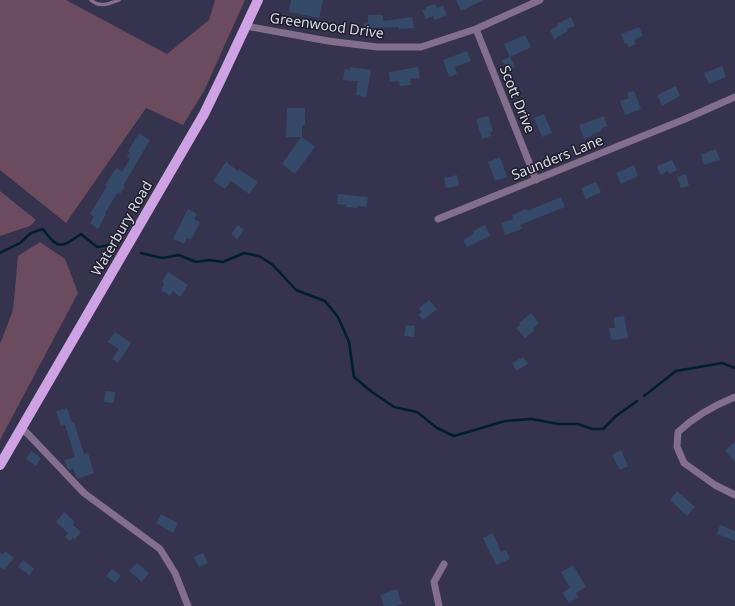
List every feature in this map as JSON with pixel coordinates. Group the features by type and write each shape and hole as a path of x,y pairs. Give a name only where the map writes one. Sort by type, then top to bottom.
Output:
{"main road":[{"name":"Waterbury Road","path":"0,465 20,428 204,114 258,0"}],"street":[{"name":"Greenwood Drive","path":"246,26 328,41 377,47 421,47 476,29 540,0"},
{"name":"Scott Drive","path":"476,29 536,180"},
{"name":"Saunders Lane","path":"438,219 735,98"},
{"path":"735,397 714,407 678,432 677,447 684,463 714,485 735,495"},
{"path":"20,428 28,434 84,493 160,549 175,573 188,606"},
{"path":"439,606 434,582 444,564"}],"lane":[{"path":"91,0 101,6 119,0"}],"shaded area":[{"path":"0,0 66,0 167,54 209,20 215,0 245,0 204,91 183,125 146,108 66,223 0,170"},
{"path":"0,191 36,220 30,226 0,236"},
{"path":"40,242 65,259 78,293 0,440 0,344 13,310 18,256"}],"building":[{"path":"291,0 323,0 319,18 289,12"},
{"path":"456,0 484,0 461,11"},
{"path":"435,4 437,8 443,5 447,15 435,20 433,16 426,19 422,10 426,9 425,7"},
{"path":"368,15 383,15 383,21 412,17 414,28 364,28 364,24 368,23"},
{"path":"571,17 575,26 567,29 568,31 554,39 550,30 558,26 557,24"},
{"path":"639,27 643,36 634,40 636,44 629,47 627,43 625,44 621,34"},
{"path":"525,35 531,47 510,57 504,44"},
{"path":"467,51 471,61 455,67 457,74 449,77 443,60"},
{"path":"510,57 515,67 508,71 502,60"},
{"path":"722,66 726,77 709,84 704,73"},
{"path":"350,67 371,70 366,97 356,95 358,81 343,80 345,69 350,70"},
{"path":"418,67 420,78 410,79 411,85 400,86 399,81 390,82 389,72"},
{"path":"676,86 680,96 662,106 657,95"},
{"path":"634,91 641,109 625,115 620,101 629,98 627,93"},
{"path":"287,108 305,108 305,125 302,125 302,137 315,147 295,174 282,164 301,137 286,137"},
{"path":"544,114 552,133 542,137 534,118"},
{"path":"488,116 493,131 490,132 491,136 482,139 476,119"},
{"path":"604,116 607,126 601,129 601,131 584,139 579,125"},
{"path":"139,133 150,140 123,186 125,187 120,194 118,192 105,213 106,214 98,229 90,223 94,217 90,214 107,186 105,185 116,168 122,172 130,159 127,157 130,152 128,151"},
{"path":"716,149 720,160 704,165 701,154"},
{"path":"500,157 507,177 495,181 488,162"},
{"path":"672,160 677,170 669,174 668,171 660,175 657,166"},
{"path":"226,162 238,171 239,169 258,182 249,194 231,181 225,189 213,181"},
{"path":"634,165 638,176 621,184 616,173"},
{"path":"686,174 689,186 681,188 677,177"},
{"path":"457,175 459,186 446,188 444,178"},
{"path":"596,182 601,192 586,199 581,188"},
{"path":"338,194 368,197 366,207 346,207 346,205 337,204"},
{"path":"561,197 565,207 520,225 522,229 505,235 501,223 513,219 512,215 526,209 527,211"},
{"path":"188,209 197,214 194,219 200,222 191,240 187,238 184,244 173,239"},
{"path":"238,225 244,230 237,239 231,234"},
{"path":"485,225 490,236 467,247 463,240 474,234 473,231"},
{"path":"168,272 188,285 180,297 173,291 170,296 161,290 164,284 162,282"},
{"path":"429,300 437,309 423,320 418,315 422,312 419,308"},
{"path":"531,313 539,323 533,329 534,331 525,338 516,328 520,325 519,323"},
{"path":"624,316 628,338 611,340 609,328 615,328 614,317"},
{"path":"406,325 415,326 414,337 404,336"},
{"path":"115,332 131,343 118,363 112,359 119,349 108,342"},
{"path":"523,357 528,364 516,371 512,363"},
{"path":"105,391 115,392 114,403 104,402"},
{"path":"67,408 72,423 74,422 84,454 88,453 94,473 77,479 73,468 69,470 67,468 65,460 75,457 65,425 61,426 56,411"},
{"path":"735,442 735,462 725,451"},
{"path":"621,450 628,466 620,470 612,455"},
{"path":"31,451 41,458 36,466 26,459"},
{"path":"677,491 695,507 687,516 670,500"},
{"path":"64,512 75,522 73,525 81,532 75,539 73,538 70,541 65,537 68,533 56,522"},
{"path":"161,514 178,523 173,533 156,523"},
{"path":"720,525 735,531 735,541 717,534"},
{"path":"493,533 501,552 506,550 510,559 496,565 483,538"},
{"path":"5,551 14,558 4,570 0,567 0,552 3,554"},
{"path":"203,553 208,563 199,567 194,557"},
{"path":"23,560 34,569 29,575 18,567"},
{"path":"137,563 149,573 142,582 129,571"},
{"path":"573,565 586,587 576,593 579,597 569,603 562,593 570,588 561,572"},
{"path":"112,569 121,576 115,583 106,576"},
{"path":"397,589 402,604 395,606 384,606 380,595"}],"waterway":[{"path":"0,253 20,243 31,233 43,229 52,241 60,245 69,242 81,234 97,247 111,245"},
{"path":"141,253 162,258 179,255 196,262 209,260 223,262 244,253 259,256 273,265 296,290 325,301 338,317 349,342 354,377 394,407 417,412 437,428 454,436 505,421 532,419 558,424 578,424 592,429 603,429 616,416 637,401"},
{"path":"644,396 676,371 722,363 735,368"}]}
